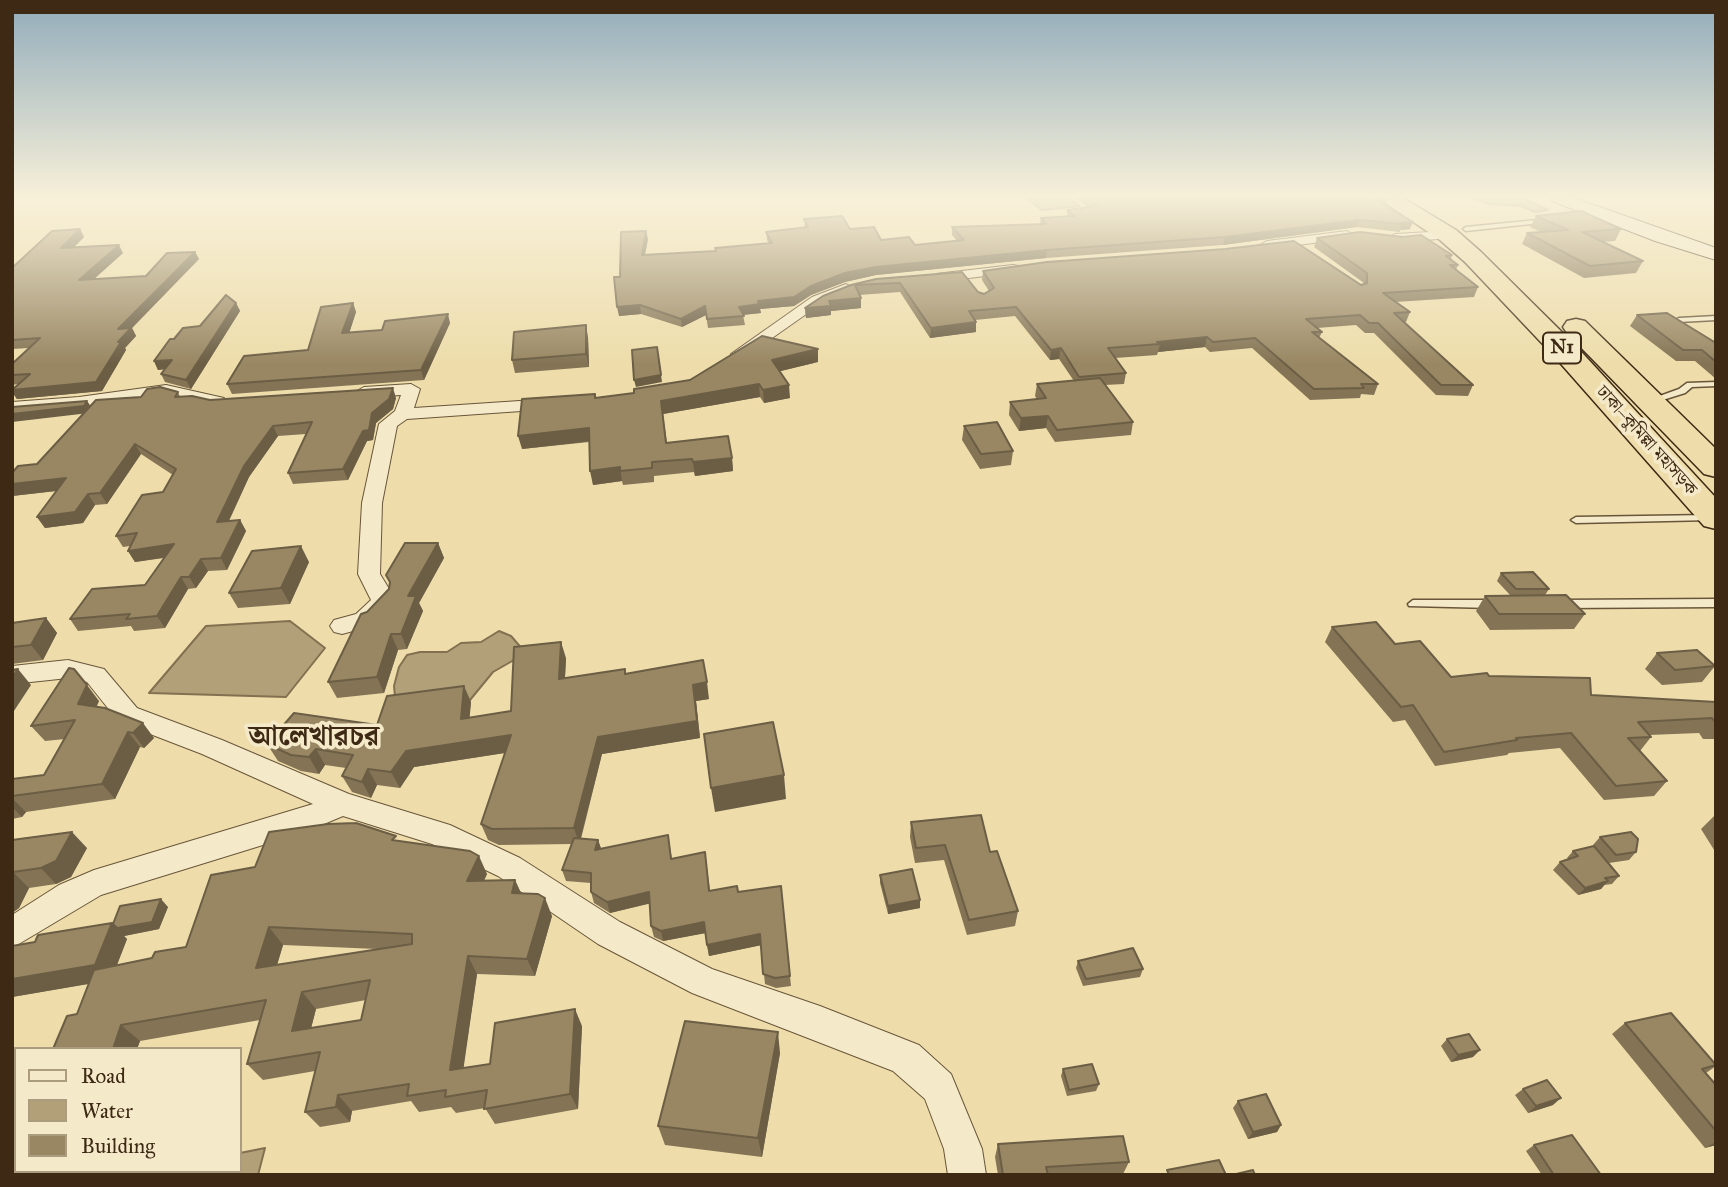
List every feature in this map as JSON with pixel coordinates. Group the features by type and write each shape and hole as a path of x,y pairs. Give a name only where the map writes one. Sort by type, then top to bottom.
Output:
{"highway":[{"name":"ঢাকা–কুমিল্লা মহাসড়ক","path":"1471,253 1564,351 1715,519"},
{"name":"ঢাকা–কুমিল্লা মহাসড়ক","path":"1495,253 1507,260 1716,467"}],"street":[{"path":"1310,253 1315,257"},
{"path":"917,279 971,281 1033,267"},
{"path":"723,365 817,300 846,288 866,284"},
{"path":"347,393 411,389 403,414"},
{"path":"12,407 79,402 166,390 215,403 237,401"},
{"path":"342,626 364,620 382,603 383,597 369,575 372,503 388,424 403,414 568,402"},
{"path":"12,675 68,669 95,675 128,715 212,747 342,804 440,834 509,867 609,933 704,982 820,1023 906,1058 937,1087 963,1149 967,1175"},
{"path":"12,933 70,895 94,884 305,820 342,804"}],"lane":[{"path":"1679,320 1716,318"},
{"path":"1650,401 1682,391 1690,385 1716,384"},
{"path":"1576,520 1715,519"},
{"path":"1550,604 1716,603"},
{"path":"1413,604 1509,604"}],"water":[{"path":"290,621 325,648 286,697 149,693 206,626"},
{"path":"499,631 511,636 524,651 521,656 493,672 470,700 395,697 394,686 399,667 407,655 447,652 461,643 481,642"},
{"path":"265,1148 258,1175 127,1175 242,1173 242,1153"}],"building":[{"path":"28,253 109,253 79,280 146,276 167,253 194,253 118,329 131,328 118,342 121,342 96,382 12,390 30,374 12,375 12,364 40,338 12,340 12,268"},
{"path":"621,253 1013,253 876,267 845,273 811,286 794,297 758,301 760,304 739,307 744,316 707,319 705,306 681,319 640,305 617,307 614,277 620,277"},
{"path":"1165,253 1313,253 1361,285 1367,283 1367,273 1339,253 1452,255 1446,256 1458,265 1450,265 1478,287 1383,293 1410,312 1394,313 1473,385 1441,385 1378,323 1369,323 1360,315 1306,319 1322,332 1312,332 1378,384 1361,384 1364,388 1314,389 1255,338 1213,342 1207,337 1108,348 1126,373 1079,377 1061,348 1051,350 1016,307 969,311 976,322 931,328 900,283 855,285 861,298 829,301 831,306 805,308 823,296 851,285 876,279 962,272 978,292 984,294 994,288 983,271 1047,262"},
{"path":"1566,253 1627,253 1643,261 1590,266"},
{"path":"226,295 236,303 186,380 161,374 172,360 154,361 170,339 174,339 183,328 200,326"},
{"path":"353,303 342,333 382,330 385,321 448,314 421,370 227,384 244,356 308,350 321,307"},
{"path":"1667,313 1716,343 1716,362 1702,350 1683,350 1637,315"},
{"path":"586,325 586,354 512,360 514,332"},
{"path":"762,336 818,349 772,360 789,385 763,390 759,384 661,401 666,443 728,436 732,458 652,462 652,468 620,471 620,467 590,471 589,428 518,436 522,399 595,394 595,398 634,393 634,389 690,380"},
{"path":"657,347 661,375 634,380 632,350"},
{"path":"1100,378 1133,422 1057,430 1048,416 1021,418 1010,402 1046,398 1037,384"},
{"path":"160,387 178,392 175,397 192,396 210,400 393,388 389,399 372,413 369,430 363,431 343,469 288,473 312,422 273,426 244,466 217,522 240,520 221,558 201,559 189,577 181,577 157,616 126,619 130,614 70,619 92,589 145,585 174,544 128,551 137,533 116,536 142,495 163,492 176,469 135,444 100,493 88,494 75,512 37,517 66,478 12,484 12,473 18,466 37,464 96,400 141,397 147,389"},
{"path":"87,401 84,406 12,414 12,407"},
{"path":"997,422 1013,451 981,454 964,426"},
{"path":"405,543 438,543 408,596 416,596 401,634 391,634 377,677 328,682 361,614 367,612 389,589 390,582 386,575"},
{"path":"301,546 281,588 229,593 252,551"},
{"path":"1533,572 1549,589 1516,589 1501,573"},
{"path":"1566,595 1585,614 1499,614 1485,596"},
{"path":"46,618 31,645 12,647 12,623"},
{"path":"1376,622 1395,644 1420,641 1451,677 1487,673 1489,676 1590,678 1591,695 1716,702 1716,723 1712,718 1638,722 1651,737 1628,738 1667,781 1616,786 1571,733 1516,738 1517,740 1444,752 1413,705 1401,707 1332,627"},
{"path":"561,642 559,679 625,669 625,674 703,660 707,682 693,685 697,721 598,737 574,828 492,829 481,824 511,735 406,751 391,772 368,769 362,782 342,776 353,755 316,749 309,757 291,755 267,744 294,713 377,725 387,696 464,686 461,719 511,711 514,647"},
{"path":"1697,650 1715,666 1675,670 1657,653"},
{"path":"69,668 74,669 87,685 78,704 105,708 143,723 133,733 128,732 102,784 12,796 12,779 44,775 75,720 31,726"},
{"path":"773,722 784,775 711,788 704,734"},
{"path":"981,815 990,852 997,851 1018,911 969,920 945,845 916,848 911,822"},
{"path":"356,823 396,836 392,840 470,851 479,856 467,881 515,880 512,893 538,894 545,898 527,959 468,956 450,1070 490,1064 495,1023 575,1009 570,1094 484,1109 487,1090 445,1097 446,1090 407,1096 409,1084 338,1095 336,1107 305,1112 320,1052 247,1064 266,1000 121,1025 114,1047 54,1047 67,1016 77,1014 94,970 152,958 155,952 186,947 211,875 255,867 269,832","holes":["269,927 412,934 412,944 256,968","370,980 361,1020 292,1031 302,992"]},
{"path":"72,832 56,861 41,868 12,873 12,840"},
{"path":"1631,832 1638,839 1636,852 1616,855 1600,837"},
{"path":"668,835 671,859 705,852 709,891 737,886 738,892 781,886 790,976 775,978 763,974 760,934 707,945 704,922 661,931 651,926 649,892 607,902 591,892 591,873 562,870 574,838 598,840 595,850"},
{"path":"1594,846 1619,876 1605,878 1608,881 1585,888 1560,862 1578,856 1573,851"},
{"path":"912,869 920,900 888,906 880,875"},
{"path":"161,899 152,922 117,928 113,924 120,906"},
{"path":"112,923 95,965 12,979 12,946 35,942 38,935"},
{"path":"1133,948 1143,969 1086,979 1078,961"},
{"path":"1671,1013 1716,1065 1702,1069 1716,1085 1716,1131 1625,1023"},
{"path":"685,1021 778,1032 758,1138 658,1126"},
{"path":"1469,1034 1480,1050 1458,1055 1447,1039"},
{"path":"1092,1064 1099,1084 1069,1090 1063,1069"},
{"path":"1547,1080 1561,1098 1536,1106 1523,1089"},
{"path":"1266,1094 1281,1125 1253,1132 1238,1101"},
{"path":"1572,1135 1601,1175 1554,1175 1534,1145"},
{"path":"1123,1136 1129,1162 1046,1167 1048,1175 1003,1175 998,1144"},
{"path":"1219,1160 1226,1175 1169,1175 1167,1170"},
{"path":"1253,1170 1255,1175 1232,1175"}],"district":[{"name":"আলেখারচর","path":"314,738"}]}
